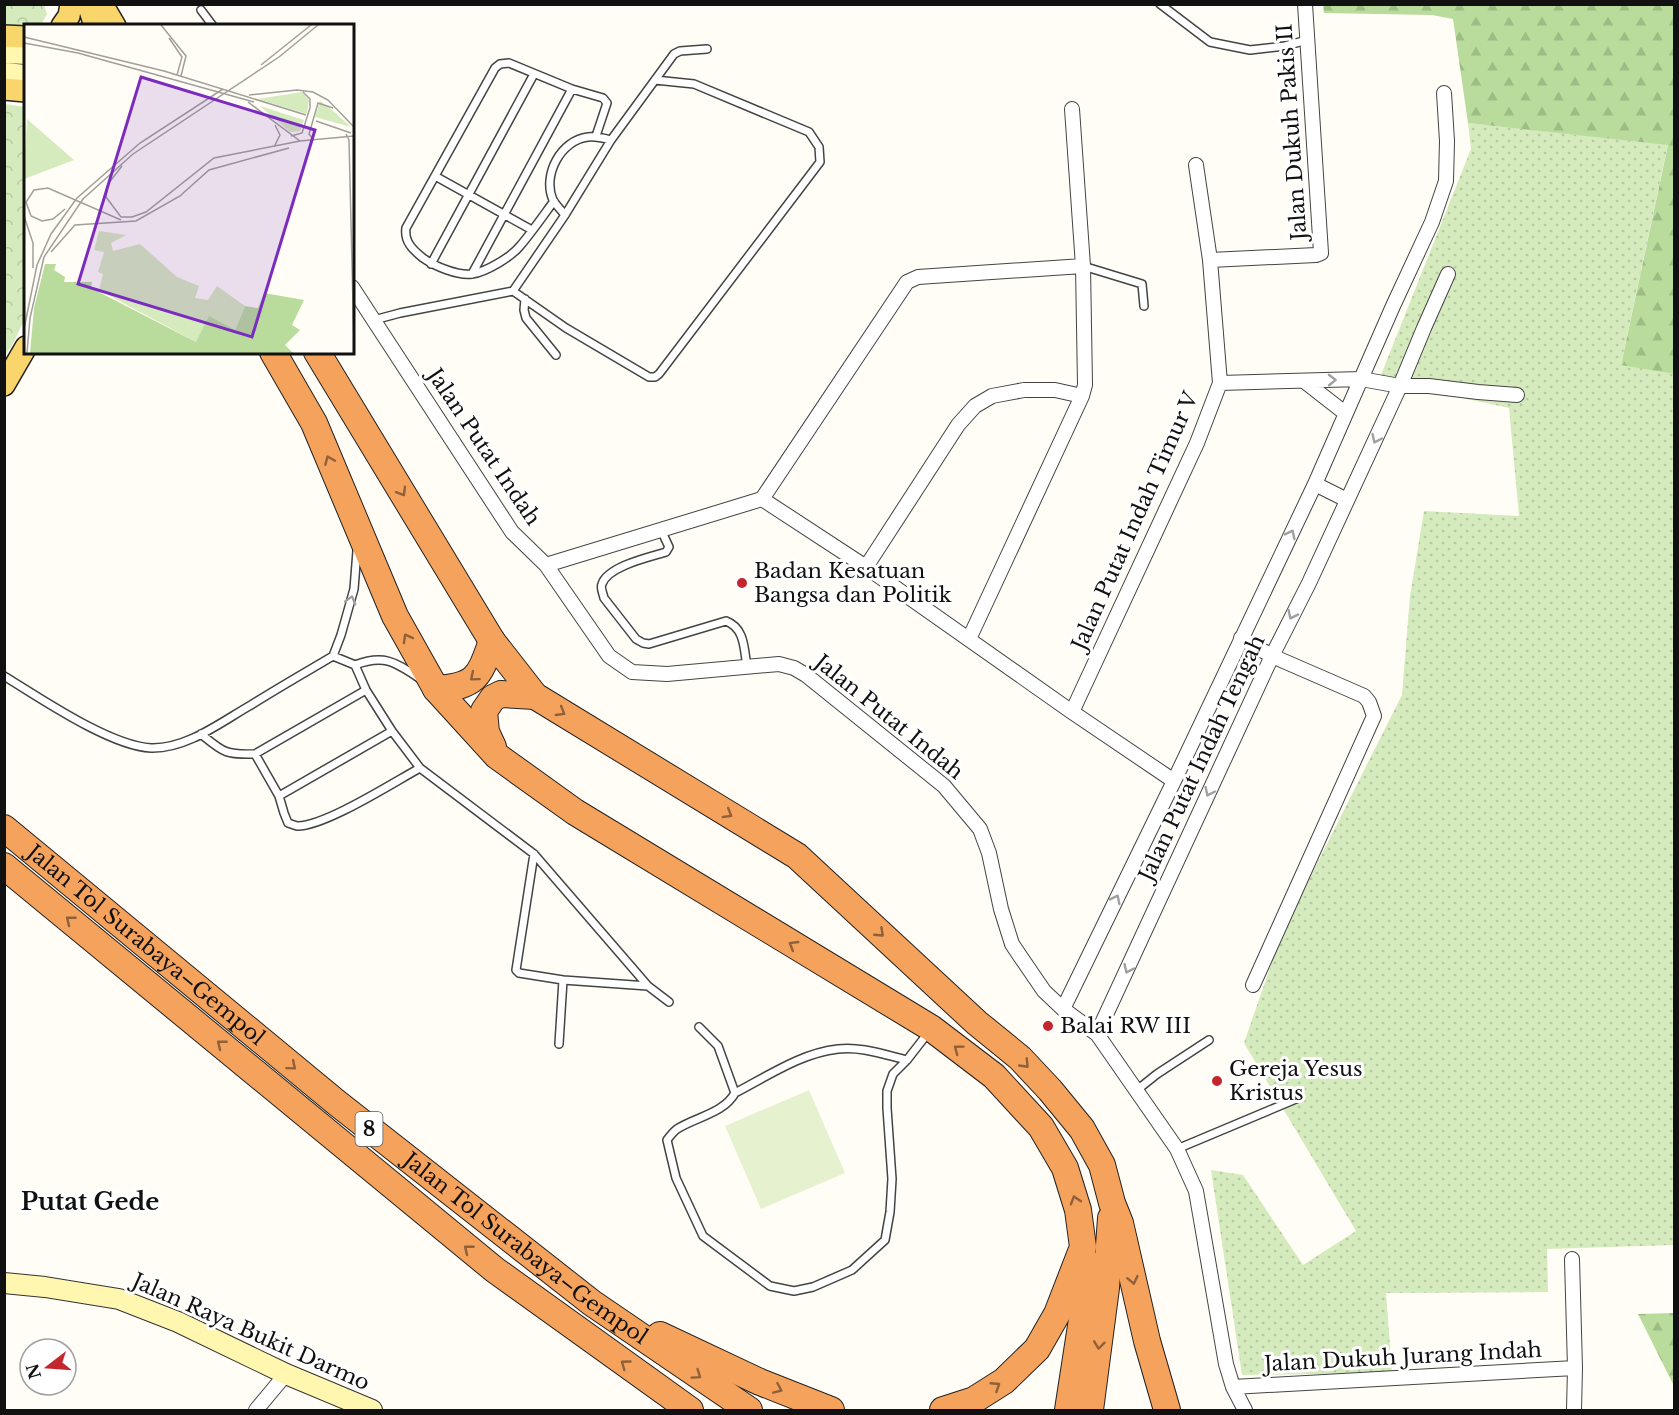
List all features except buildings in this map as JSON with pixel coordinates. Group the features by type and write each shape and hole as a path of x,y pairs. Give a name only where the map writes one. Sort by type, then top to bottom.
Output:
{"highway":[{"path":"274,354 314,423 395,616 436,689 497,756 575,812 931,1028 994,1076 1041,1127 1065,1168 1078,1210 1083,1247 1084,1300 1068,1410"},
{"path":"318,354 492,641 535,696 797,856 976,1023 1020,1058 1082,1129 1102,1165 1120,1223 1147,1341 1167,1410"},
{"path":"436,689 452,688 471,682 482,671 492,641"},
{"path":"497,756 486,732 484,711 493,698 501,694 535,696"},
{"name":"Jalan Tol Surabaya–Gempol","path":"4,828 337,1103 592,1302 749,1410"},
{"name":"Jalan Tol Surabaya–Gempol","path":"4,866 495,1270 690,1410"},
{"path":"1090,1410 1106,1288 1112,1203"},
{"path":"943,1410 974,1400 1004,1381 1037,1348 1057,1314 1083,1247"},
{"path":"592,1302 760,1382 831,1410"}],"main road":[{"path":"63,24 69,16 71,4"},
{"path":"91,14 111,24"},
{"path":"4,36 24,38"},
{"path":"4,89 24,91"},
{"path":"4,385 24,350"}],"street":[{"name":"Jalan Dukuh Pakis II","path":"1210,260 1321,253 1305,4"},
{"path":"4,54 24,54"},
{"path":"4,73 24,75"},
{"name":"Jalan Putat Indah Tengah","path":"1062,1009 1174,781 1315,483 1432,222 1446,181 1447,141 1444,93"},
{"path":"969,639 1082,396 1085,385 1083,266 1072,109"},
{"name":"Jalan Putat Indah Timur V","path":"1071,712 1197,443 1220,383 1210,260 1196,165"},
{"path":"546,565 762,499 907,282 918,277 1083,266"},
{"name":"Jalan Putat Indah Tengah","path":"1097,1034 1400,386 1448,274"},
{"name":"Jalan Putat Indah","path":"354,290 512,532 546,565 609,656 632,672 667,674 779,664 807,675 952,794 980,829 990,853 1001,909 1012,944 1044,991 1062,1009 1097,1034"},
{"path":"1220,383 1361,380 1400,386 1429,386 1517,395"},
{"path":"1304,381 1345,413"},
{"path":"866,567 958,425 975,406 992,396 1024,390 1055,390 1082,396"},
{"path":"1315,483 1347,500"},
{"path":"762,499 866,567 1071,712 1174,781"},
{"path":"1241,638 1272,656 1364,696 1374,716 1253,985"},
{"path":"1097,1034 1178,1149 1196,1191 1226,1364 1233,1387 1245,1410"},
{"path":"1572,1259 1574,1410"},
{"name":"Jalan Raya Bukit Darmo","path":"4,1283 119,1299 178,1322 286,1374 372,1410"},
{"name":"Jalan Dukuh Jurang Indah","path":"1233,1387 1575,1368"},
{"path":"256,1410 286,1374"}],"lane":[{"path":"1160,4 1210,42 1250,50 1285,46 1307,40"},
{"path":"201,10 212,24"},
{"path":"374,320 513,291 565,215 611,140 674,54 680,51 707,49"},
{"path":"554,201 518,248 499,263 472,274 454,272 431,264 413,251 405,235 406,228 495,68 500,64 509,63 572,89 603,98 608,103 596,136"},
{"path":"431,264 534,74"},
{"path":"513,291 566,328 649,377 655,377 820,162 819,147 809,132 694,84 655,80"},
{"path":"472,274 572,89"},
{"path":"565,215 554,201 550,189 551,173 558,158 566,146 586,137 596,136 611,140"},
{"path":"435,177 532,230"},
{"path":"1083,266 1142,284 1144,306"},
{"path":"525,299 526,318 556,355"},
{"path":"661,530 669,547 666,552 623,566 609,574 602,583 604,598 636,639 649,645 726,621 733,624 738,628 742,638 747,667"},
{"path":"4,676 89,726 127,743 152,748 176,744 201,734 333,656 354,590 359,531"},
{"path":"333,656 355,665 368,660 385,660 404,668 436,689"},
{"path":"355,665 366,690 392,731 420,768 534,854 648,986 669,1002"},
{"path":"201,734 222,751 238,755 255,754 366,690"},
{"path":"279,796 392,731"},
{"path":"255,754 279,796 288,823 297,826 316,822 352,806 420,768"},
{"path":"534,854 516,970 519,973 563,980 648,986"},
{"path":"559,1044 563,980"},
{"path":"699,1027 718,1046 735,1093"},
{"path":"907,1060 867,1050 839,1049 804,1057 735,1093 731,1100 723,1106 675,1130 667,1140 676,1178 703,1236 770,1286 794,1290 813,1287 852,1270 885,1240 892,1179 887,1091 893,1074 907,1060 931,1028"},
{"path":"1137,1090 1209,1040"},
{"path":"1178,1149 1296,1099"}],"green space":[{"path":"4,5 44,5 47,14 42,24 24,24 24,33 5,34"},
{"path":"1323,5 1674,5 1674,374 1621,365 1668,145 1468,123 1453,19 1432,15 1324,13"},
{"path":"5,104 24,107 24,321 5,355"},
{"path":"1468,123 1668,144 1621,364 1674,374 1674,1245 1547,1249 1548,1292 1386,1293 1392,1373 1242,1375 1211,1170 1243,1175 1303,1265 1356,1231 1244,1043 1282,933 1402,695 1410,596 1424,511 1519,516 1509,408 1379,380 1471,149"},
{"path":"809,1090 845,1173 761,1209 725,1126"},
{"path":"1674,1313 1674,1386 1638,1314"}],"place":[{"name":"Badan Kesatuan Bangsa dan Politik","path":"742,583"},
{"name":"Balai RW III","path":"1048,1026"},
{"name":"Gereja Yesus Kristus","path":"1217,1081"}],"district":[{"name":"Putat Gede","path":"90,1202"}]}
